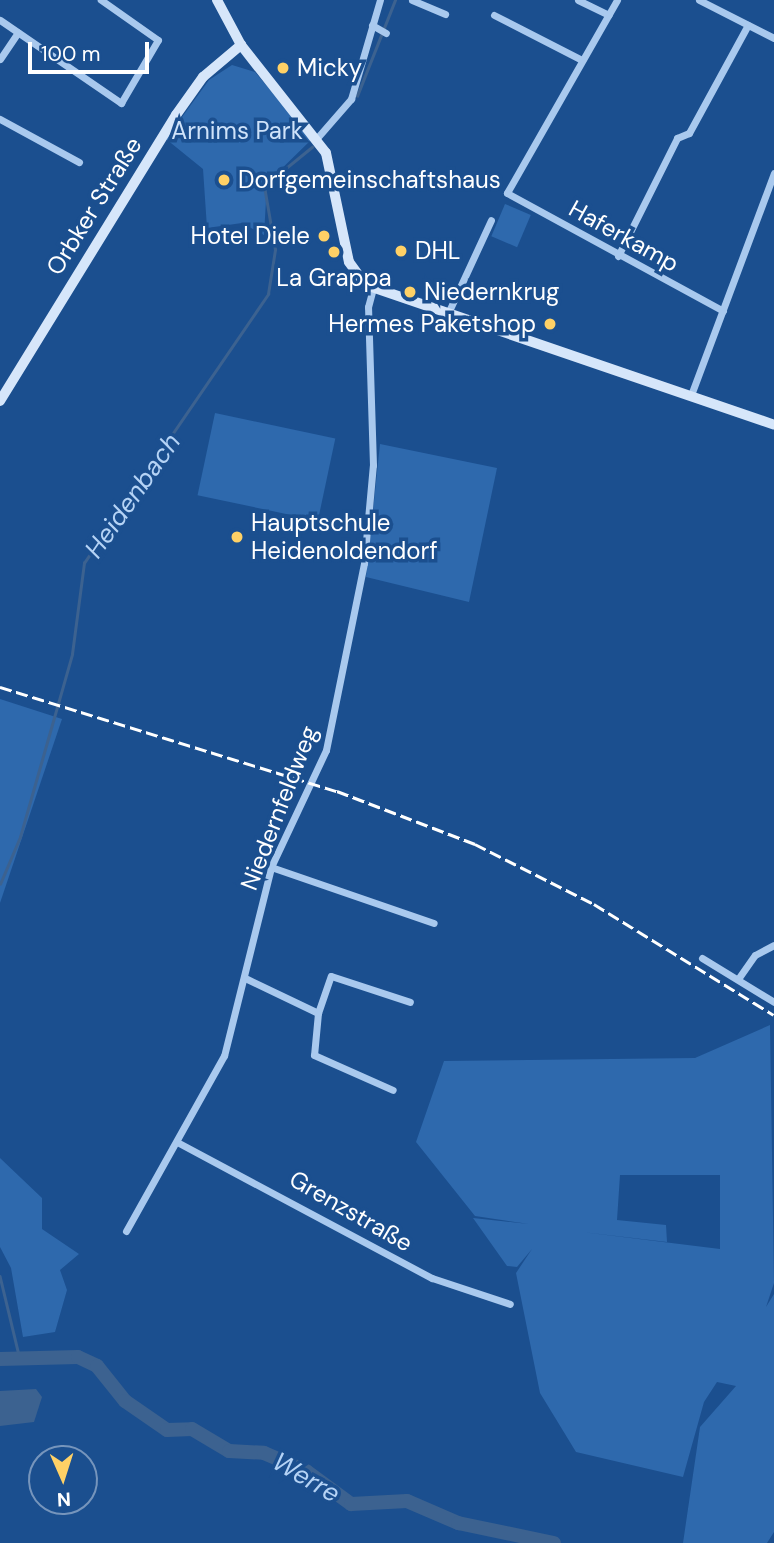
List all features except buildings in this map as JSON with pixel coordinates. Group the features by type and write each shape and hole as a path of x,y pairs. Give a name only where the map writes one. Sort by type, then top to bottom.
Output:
{"main road":[{"path":"217,0 241,45 317,138 333,180 349,262 373,288 449,311 774,425"},
{"name":"Orbker Straße","path":"0,401 176,115 204,77 241,45"}],"street":[{"path":"0,20 121,103 158,40 101,0"},
{"path":"317,138 338,121 364,77 372,25 380,0"},
{"path":"412,0 445,14"},
{"path":"578,0 609,15"},
{"path":"494,15 582,60 617,0"},
{"path":"699,0 774,38"},
{"path":"372,25 384,32"},
{"path":"618,257 677,138 689,132 748,25"},
{"path":"0,59 18,32"},
{"name":"Haferkamp","path":"582,60 507,194 618,257 723,311"},
{"path":"0,119 79,162"},
{"path":"691,395 774,173"},
{"path":"449,311 491,220"},
{"name":"Niedernfeldweg","path":"126,1231 224,1056 271,867 326,750 363,568 373,465 368,307 373,288"},
{"path":"271,867 434,923"},
{"path":"738,979 755,955 774,945"},
{"path":"702,958 774,1002"},
{"path":"393,1090 314,1055 318,1013 331,976 410,1002"},
{"path":"245,978 318,1013"},
{"name":"Grenzstraße","path":"177,1142 432,1278 510,1304"}],"green space":[{"name":"Arnims Park","path":"232,65 255,72 312,139 267,183 264,235 242,223 207,228 203,169 166,139 209,80"},
{"path":"505,204 531,215 517,247 491,236"},
{"path":"215,413 335,439 318,521 198,495"},
{"path":"380,444 497,468 469,602 366,577"},
{"path":"0,699 62,719 0,903"},
{"path":"770,1025 774,1283 766,1307 774,1294 774,1532 767,1543 683,1543 700,1427 736,1386 717,1382 704,1402 683,1477 576,1452 540,1393 516,1273 532,1249 517,1267 507,1266 473,1218 529,1224 475,1216 416,1142 444,1061 695,1058","holes":["620,1175 720,1175 720,1249 582,1232 667,1242 666,1225 617,1220"]},
{"path":"0,1158 42,1198 42,1229 79,1254 60,1270 67,1290 55,1332 23,1337 11,1268 0,1247"}],"shaded area":[{"path":"36,1389 42,1397 34,1422 0,1426 0,1391"}],"waterway":[{"name":"Heidenbach","path":"357,96 395,0"},
{"name":"Heidenbach","path":"0,884 20,837 72,654 84,563 268,294 275,250 264,186 312,147"},
{"name":"Heidenbach","path":"0,1276 20,1359"},
{"name":"Werre","path":"0,1359 78,1357 97,1366 125,1401 167,1430 192,1429 229,1451 264,1453 306,1471 351,1504 407,1501 458,1523 554,1543"}],"railway":[{"path":"0,687 337,791 475,844 594,904 774,1015"}],"place":[{"name":"Micky","path":"283,68"},
{"name":"Dorfgemeinschaftshaus","path":"224,180"},
{"name":"Hotel Diele","path":"324,236"},
{"name":"DHL","path":"401,251"},
{"name":"La Grappa","path":"334,252"},
{"name":"Niedernkrug","path":"410,292"},
{"name":"Hermes Paketshop","path":"550,324"},
{"name":"Hauptschule Heidenoldendorf","path":"237,537"}]}
